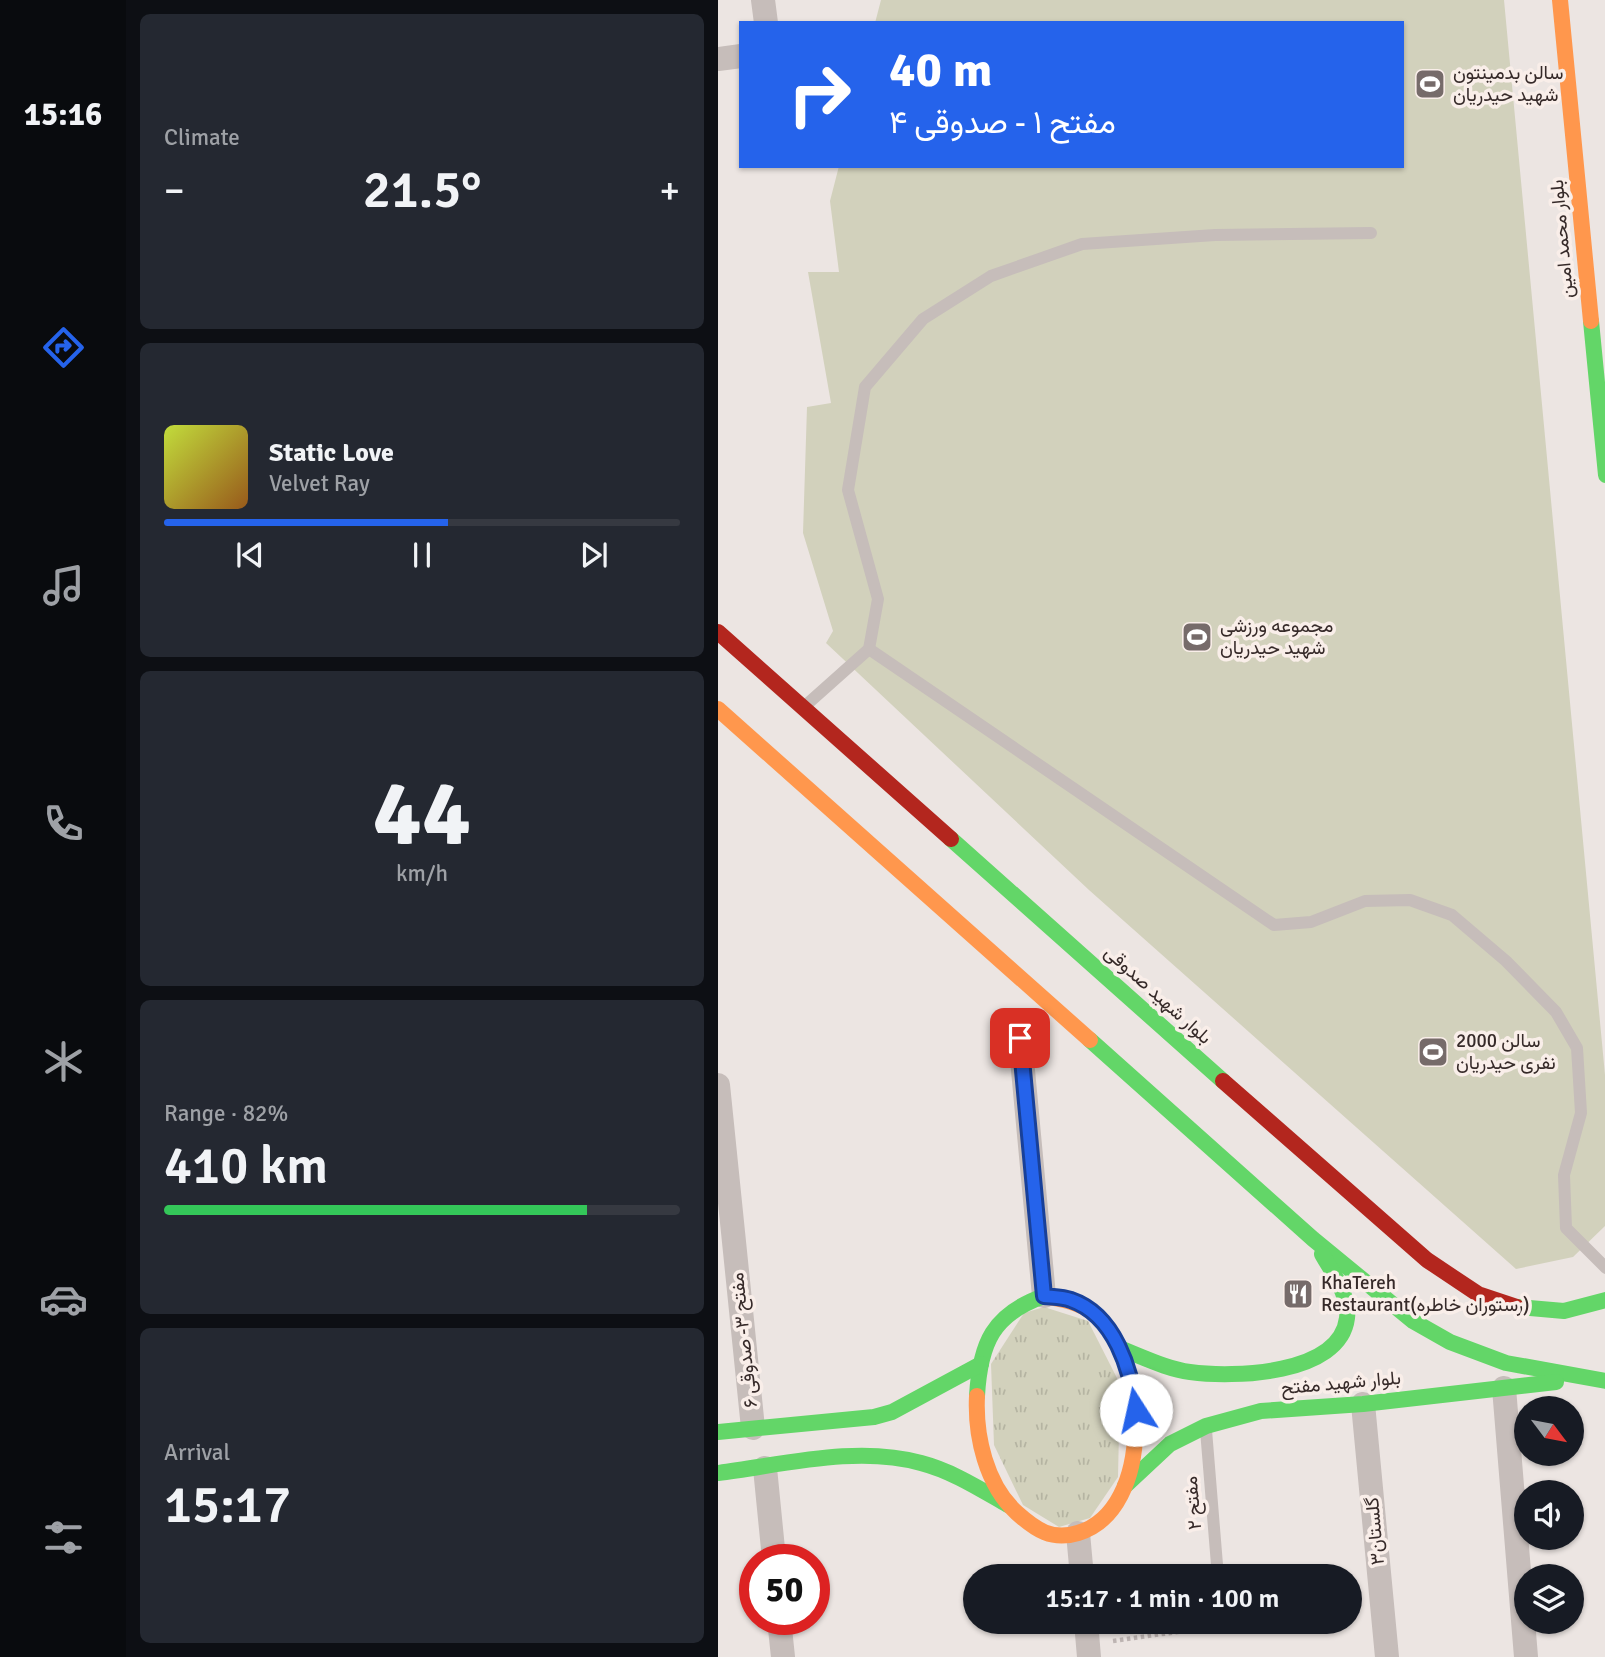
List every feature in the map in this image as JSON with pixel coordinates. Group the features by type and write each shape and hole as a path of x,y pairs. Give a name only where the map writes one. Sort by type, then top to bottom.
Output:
{"main road":[{"name":"بلوار محمد امین","path":"1560,0 1605,475"},
{"name":"بلوار شهید صدوقی","path":"718,632 1359,1202 1452,1279 1490,1300 1523,1310 1563,1311 1605,1300"},
{"path":"718,709 1313,1239 1410,1319 1450,1342 1488,1358 1582,1379 1605,1381"},
{"name":"بلوار شهید مفتح","path":"1119,1348 1189,1373 1260,1372 1312,1362 1334,1347 1347,1318 1343,1293 1313,1239"},
{"path":"1044,1296 1071,1300 1098,1317 1119,1348 1133,1386 1137,1427 1132,1469 1119,1502 1096,1526 1063,1538 1042,1532 1015,1514 988,1466 976,1404 981,1364 993,1329 1017,1306 1044,1296"},
{"path":"1563,1311 1599,1318"},
{"path":"718,1432 874,1417 892,1412 981,1364"},
{"name":"بلوار شهید مفتح","path":"1125,1486 1170,1444 1206,1426 1261,1411 1363,1404 1582,1379"},
{"path":"718,1473 864,1458 905,1459 948,1471 1009,1505"}],"street":[{"path":"763,0 766,21"},
{"path":"718,59 739,56"},
{"path":"1020,1038 1044,1296"},
{"name":"مفتح ۳- صدوقی ۶","path":"718,1086 753,1428"},
{"path":"1504,1388 1526,1657"},
{"name":"گلستان۳","path":"1363,1404 1387,1657"},
{"path":"765,1468 773,1544"},
{"path":"1078,1533 1081,1564"},
{"path":"781,1635 783,1657"}],"lane":[{"path":"803,708 869,649 878,599 848,490 865,387 923,319 991,276 1082,244 1216,235 1371,233"},
{"path":"869,649 1274,925 1311,922 1365,901 1410,900 1452,915 1506,961 1556,1012 1577,1048 1581,1112 1564,1175 1566,1228 1605,1268"},
{"name":"مفتح ۲","path":"1206,1426 1217,1564"}],"path":[{"path":"1088,1641 1143,1634"}],"green space":[{"name":"مجموعه ورزشی شهید حیدریان","path":"881,0 1504,0 1605,1075 1605,1226 1573,1257 1516,1269 1089,890 826,643 833,631 803,533 807,407 831,403 808,272 839,272 830,201 838,168 1404,168 1404,21 876,21"},
{"path":"1044,1307 1088,1321 1120,1384 1118,1477 1090,1518 1059,1527 1023,1505 994,1445 991,1364 1024,1313"}],"traffic: fast":[{"path":"1591,321 1606,475"},
{"path":"951,839 1223,1081"},
{"path":"1090,1040 1313,1239 1413,1321 1450,1342 1506,1363 1606,1381"},
{"path":"1119,1348 1172,1368 1209,1374 1257,1373 1306,1362 1326,1351 1340,1337 1347,1318 1343,1293 1322,1254"},
{"path":"977,1396 982,1361 992,1333 1012,1312 1044,1296"},
{"path":"1517,1307 1564,1311 1606,1300"},
{"path":"718,1432 874,1417 892,1412 981,1364"},
{"path":"1125,1486 1170,1444 1206,1426 1261,1411 1363,1404 1556,1382"},
{"path":"718,1473 820,1458 897,1458 944,1471 1008,1505"}],"traffic: slow":[{"path":"1560,0 1591,321"},
{"path":"718,709 1090,1040"},
{"path":"977,1396 978,1427 990,1474 997,1489 1017,1513 1038,1529 1060,1536 1078,1533 1103,1519 1121,1495 1131,1465 1135,1431 1133,1396 1125,1363 1112,1334 1093,1313 1076,1304 1044,1296"}],"traffic: jam":[{"path":"718,632 951,839"},
{"path":"1223,1081 1427,1260 1478,1294 1517,1307"}],"place":[{"name":"سالن بدمینتون شهید حیدریان","path":"1430,84"},
{"name":"مجموعه ورزشی شهید حیدریان","path":"1197,637"},
{"name":"سالن 2000 نفری حیدریان","path":"1433,1052"},
{"name":"KhaTereh Restaurant(رستوران خاطره)","path":"1298,1294"}],"route":[{"path":"1020,1038 1044,1296 1071,1300 1085,1307 1110,1331 1133,1386 1136,1410"}]}
